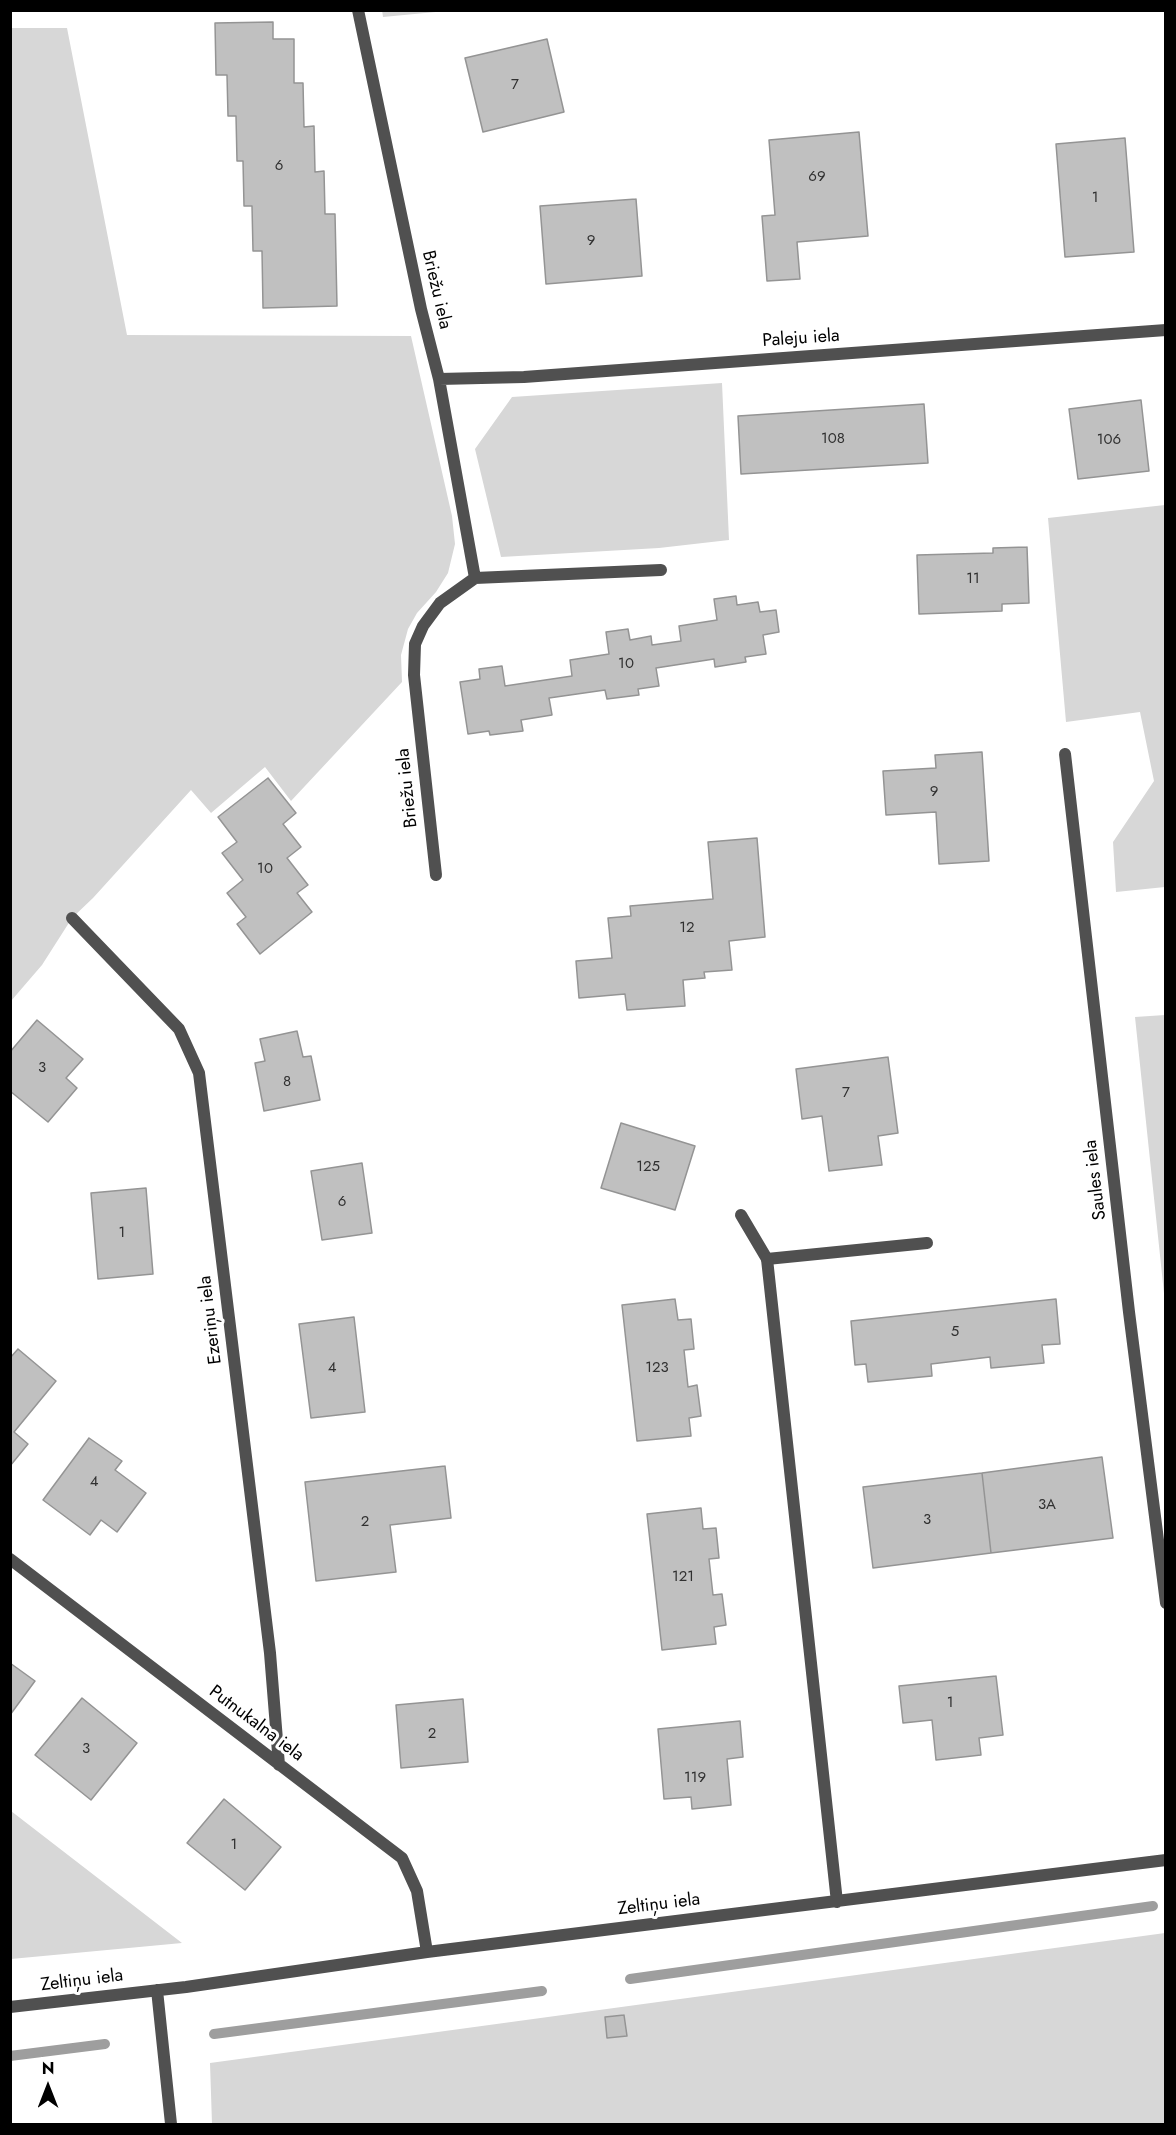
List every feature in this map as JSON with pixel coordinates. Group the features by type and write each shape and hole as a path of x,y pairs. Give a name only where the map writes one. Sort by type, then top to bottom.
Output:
{"street":[{"name":"Briežu iela","path":"358,10 421,309 439,379 475,578 440,603 423,626 415,644 414,675 436,875"},
{"name":"Paleju iela","path":"439,379 536,376 1166,330"},
{"path":"475,578 662,570"},
{"name":"Saules iela","path":"1065,754 1129,1312 1166,1603"},
{"name":"Ezeriņu iela","path":"72,918 179,1029 199,1073 268,1641 279,1765"},
{"path":"741,1215 767,1259 837,1902"},
{"path":"767,1259 927,1243"},
{"name":"Putnukalna iela","path":"10,1559 402,1858 417,1892 427,1952"},
{"name":"Zeltiņu iela","path":"10,2007 158,1990 427,1952 1166,1860"},
{"path":"158,1990 171,2124"}],"shaded area":[{"path":"382,10 446,10 446,11 383,17"},
{"path":"11,28 67,28 127,335 411,336 452,516 455,544 448,573 436,592 417,613 408,629 401,655 402,682 291,801 265,767 211,813 191,790 72,918 42,965 11,1001"},
{"path":"722,383 729,540 659,548 501,557 475,449 512,397"},
{"path":"1165,505 1165,887 1116,892 1113,842 1154,781 1140,712 1066,722 1048,518"},
{"path":"1166,1015 1165,1303 1135,1017"},
{"path":"11,1811 182,1943 11,1959"},
{"path":"1165,1933 1165,2124 212,2124 210,2063"}],"building":[{"path":"273,22 273,39 294,39 294,83 303,83 304,127 314,126 315,172 324,171 325,214 335,214 337,306 263,308 262,251 253,251 252,206 244,206 243,161 237,161 236,116 228,116 227,75 216,75 215,23"},
{"path":"547,39 564,112 483,132 465,58"},
{"path":"859,132 868,236 797,242 800,279 767,281 762,216 775,215 769,140"},
{"path":"1125,138 1134,252 1065,257 1056,144"},
{"path":"636,199 642,276 546,284 540,206"},
{"path":"1141,400 1149,471 1078,479 1069,409"},
{"path":"924,404 928,463 741,474 738,416"},
{"path":"1027,547 1029,603 1002,604 1002,611 919,614 917,555 993,553 993,548"},
{"path":"736,596 737,605 758,602 760,612 776,610 779,632 763,635 766,654 745,657 746,662 715,667 714,659 656,668 659,686 638,689 639,695 607,699 605,690 549,698 552,715 521,720 523,731 490,735 489,731 468,734 460,682 480,679 479,669 502,666 505,686 572,676 570,660 609,654 606,632 628,629 630,640 651,636 652,645 681,641 679,626 717,620 714,599"},
{"path":"982,752 989,861 939,864 936,812 886,815 883,771 936,768 935,755"},
{"path":"268,778 296,813 283,824 301,847 287,858 308,885 297,893 312,912 260,954 237,924 246,917 227,893 243,880 222,853 237,842 218,817"},
{"path":"757,838 765,937 729,941 732,970 704,972 705,978 683,980 685,1006 627,1010 625,994 579,998 576,961 612,958 608,918 631,916 630,906 713,899 708,842"},
{"path":"37,1020 83,1059 66,1078 77,1088 48,1122 10,1091 10,1052"},
{"path":"297,1031 303,1057 311,1056 320,1100 264,1111 255,1063 265,1061 260,1039"},
{"path":"888,1057 898,1133 878,1136 882,1165 829,1171 822,1116 802,1119 796,1069"},
{"path":"621,1123 695,1146 675,1210 601,1188"},
{"path":"362,1163 372,1233 322,1240 311,1171"},
{"path":"146,1188 153,1274 98,1279 91,1193"},
{"path":"675,1299 678,1320 691,1319 694,1349 684,1350 688,1387 697,1385 701,1416 689,1418 691,1436 637,1441 622,1305"},
{"path":"1056,1299 1060,1344 1042,1345 1044,1363 991,1368 990,1357 931,1364 932,1376 868,1382 866,1364 855,1365 851,1321"},
{"path":"354,1317 365,1412 311,1418 299,1324"},
{"path":"18,1349 56,1381 14,1432 28,1444 10,1466 10,1358"},
{"path":"89,1438 122,1461 115,1470 146,1493 117,1532 101,1520 90,1535 43,1500"},
{"path":"1102,1457 1113,1538 991,1553 982,1473"},
{"path":"445,1466 451,1518 390,1525 396,1572 316,1581 305,1482"},
{"path":"982,1473 991,1553 873,1568 863,1487"},
{"path":"701,1508 703,1529 716,1528 719,1558 709,1559 713,1595 722,1594 726,1625 714,1627 716,1644 662,1650 647,1514"},
{"path":"10,1663 35,1681 10,1715"},
{"path":"996,1676 1003,1735 979,1738 981,1755 936,1760 932,1720 903,1723 899,1686"},
{"path":"82,1698 137,1743 91,1800 35,1755"},
{"path":"463,1699 468,1762 401,1768 396,1705"},
{"path":"740,1721 743,1757 727,1759 731,1805 692,1809 691,1797 664,1799 658,1729"},
{"path":"224,1799 281,1847 245,1890 187,1843"},
{"path":"624,2015 627,2036 607,2038 605,2017"}],"waterway":[{"path":"630,1979 1153,1906"},
{"path":"214,2034 542,1991"},
{"path":"10,2056 105,2044"}]}
